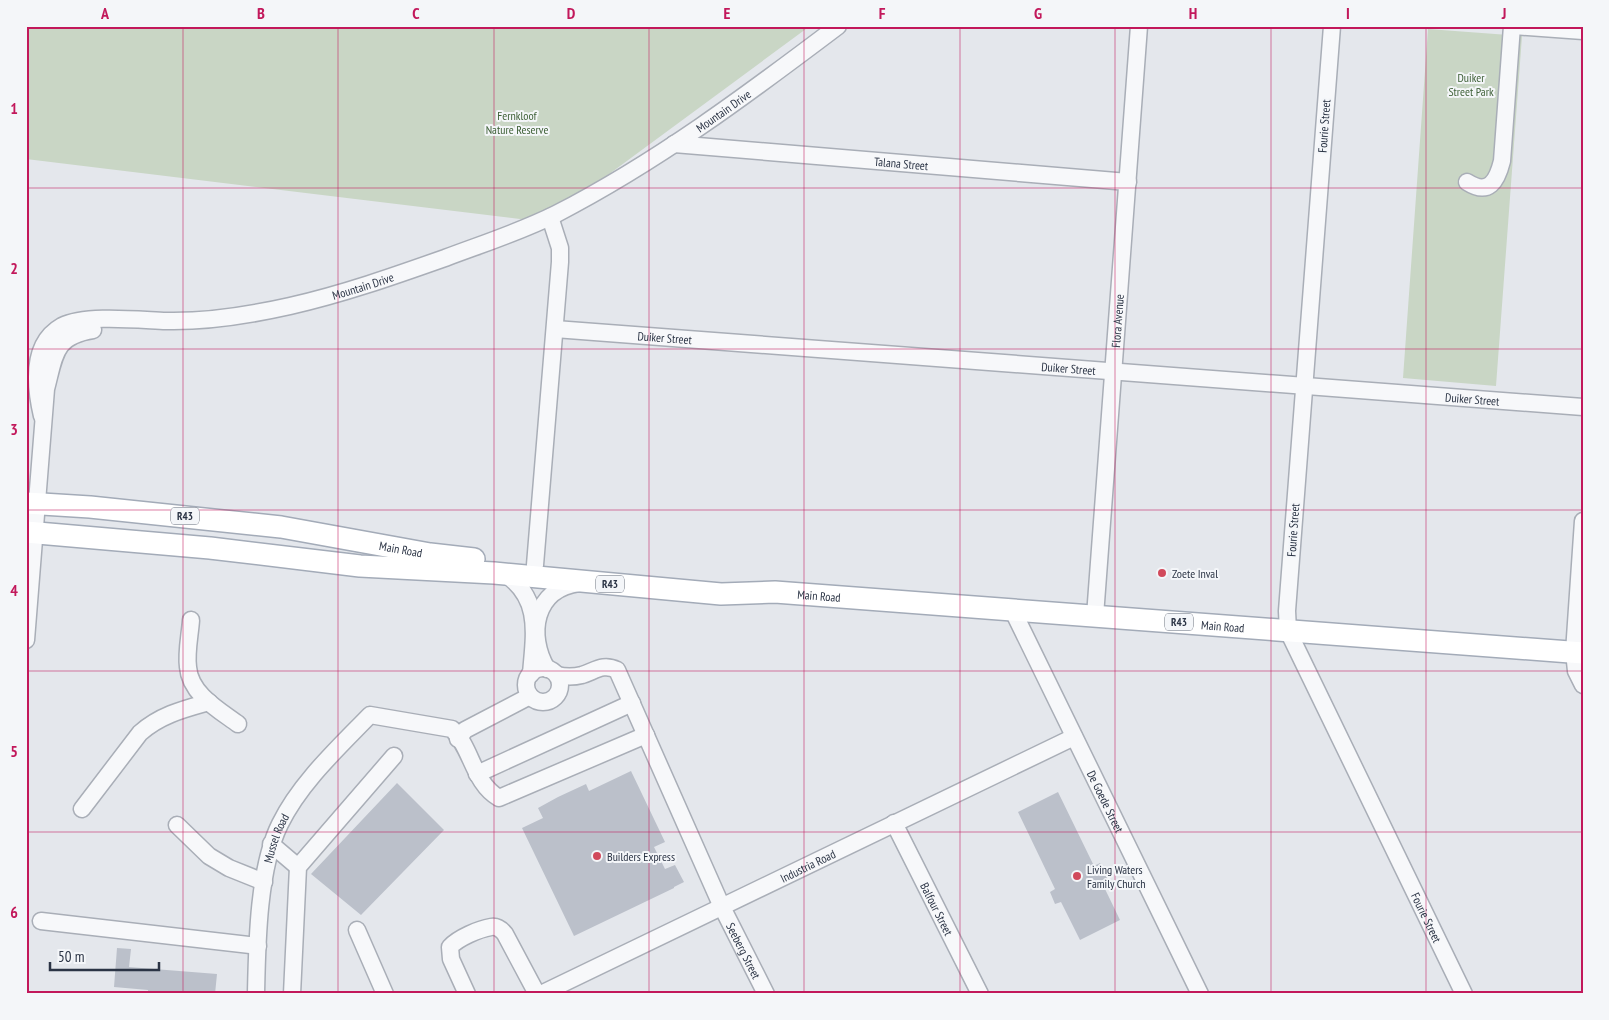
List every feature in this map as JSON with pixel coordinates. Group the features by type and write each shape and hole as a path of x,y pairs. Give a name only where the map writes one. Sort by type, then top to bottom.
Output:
{"main road":[{"name":"Main Road","path":"32,504 281,527 430,554 723,581 775,592"},
{"name":"Main Road","path":"31,532 210,548 360,566 505,574 721,594 775,592 1578,652"}],"street":[{"name":"Mountain Drive","path":"26,640 32,504 42,416 36,388 39,358 41,347 64,324 81,321 146,319 167,321 228,316 314,300 471,248 550,217 674,144 739,100 838,26"},
{"name":"Flora Avenue","path":"1095,616 1140,26"},
{"name":"Fourie Street","path":"1332,26 1287,611 1288,630 1464,994"},
{"path":"1467,182 1474,186 1482,187 1491,185 1498,178 1502,161 1513,26 1583,31"},
{"name":"Talana Street","path":"674,144 1128,182"},
{"path":"535,565 560,248 550,217"},
{"name":"Duiker Street","path":"555,329 1583,407"},
{"path":"1583,521 1576,671 1583,685"},
{"path":"505,574 524,591 532,605 531,674"},
{"path":"552,672 536,670 531,674 526,684 530,696 539,702 556,697 560,686 552,672 538,654 537,612 543,602 562,587 586,582"},
{"name":"De Goede Street","path":"1012,610 1200,994"},
{"path":"191,620 188,667 194,685 209,702 238,724"},
{"name":"Seeberg Street","path":"552,672 581,676 609,666 617,670 722,907 766,994"},
{"path":"530,696 465,730 458,739 477,774 491,793 499,798 646,735"},
{"path":"82,809 140,733 152,723 174,713 209,702"},
{"path":"477,774 632,703"},
{"name":"Mussel Road","path":"256,994 264,882 271,844 280,823 306,784 370,715 452,729 458,739"},
{"name":"Industria Road","path":"546,993 1074,737"},
{"path":"292,994 298,867 394,756"},
{"name":"Balfour Street","path":"894,823 980,994"},
{"path":"177,825 209,856 228,868 264,882"},
{"path":"271,844 298,867"},
{"path":"41,921 258,946"},
{"path":"467,994 451,959 450,947 455,942 490,927 501,929 546,993"},
{"path":"357,930 385,994"}],"green space":[{"name":"Fernkloof Nature Reserve","path":"26,26 810,26 544,222 26,159"},
{"name":"Duiker Street Park","path":"1428,29 1522,36 1496,386 1403,378"}],"building":[{"name":"Builders Express","path":"631,771 665,842 654,847 665,869 675,865 684,882 574,936 522,828 543,818 538,808 558,797 586,784 589,791"},
{"path":"397,783 444,830 361,915 311,874"},
{"name":"Living Waters Family Church","path":"1058,792 1094,866 1100,863 1111,886 1105,889 1120,920 1080,940 1061,902 1055,904 1050,892 1055,889 1018,812"},
{"path":"117,948 131,949 129,967 217,974 215,994 148,994 148,990 114,987"}],"place":[{"name":"Zoete Inval","path":"1162,573"},
{"name":"Builders Express","path":"597,856"},
{"name":"Living Waters Family Church","path":"1077,876"}]}
